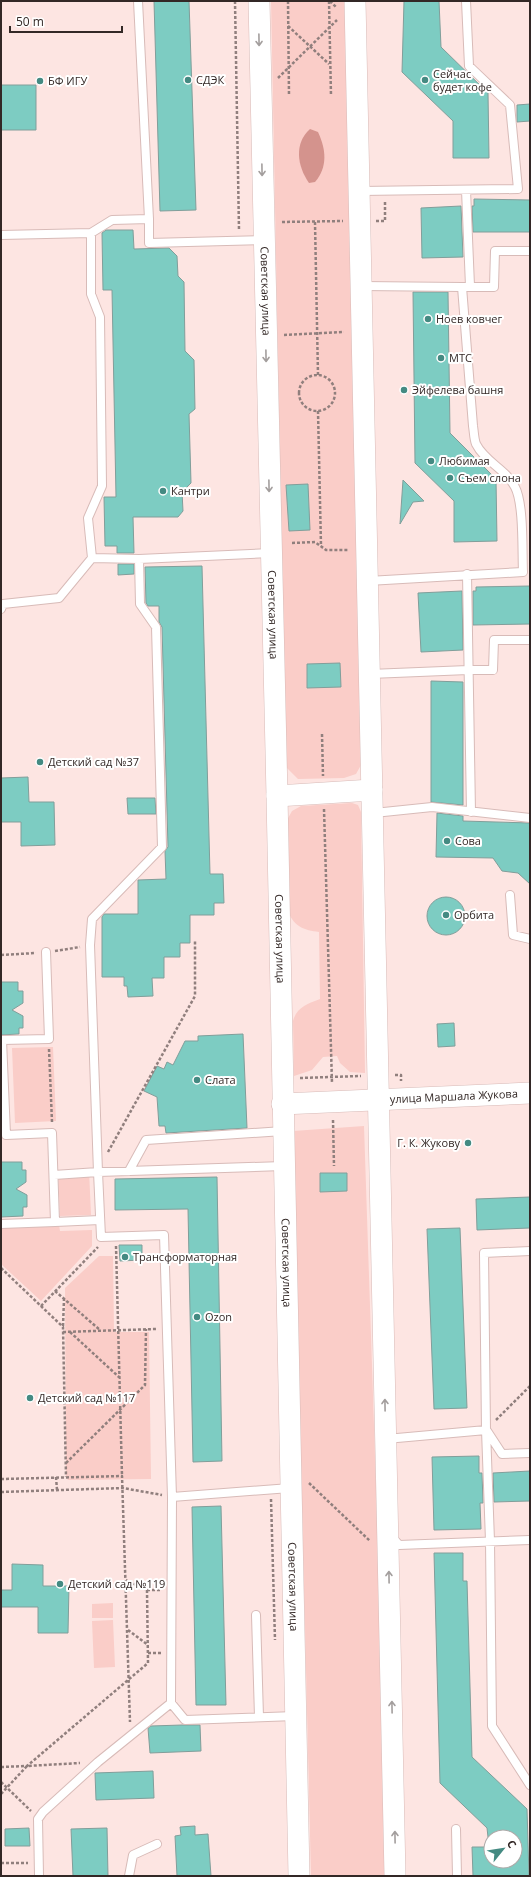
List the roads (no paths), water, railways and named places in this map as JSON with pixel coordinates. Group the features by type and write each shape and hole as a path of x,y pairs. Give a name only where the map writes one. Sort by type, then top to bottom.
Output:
{"street":[{"name":"Советская улица","path":"259,1 270,553 277,796 283,1166 298,1483 295,1716 298,1876"},
{"path":"347,5 359,191 386,1439 381,1539 395,1876"},
{"path":"277,796 372,790"},
{"name":"улица Маршала Жукова","path":"282,1104 378,1098 530,1092"}],"lane":[{"path":"138,1 149,243 263,240"},
{"path":"359,191 518,189 510,105 469,66 466,1"},
{"path":"367,581 467,574 523,572 520,500 516,488 508,475 486,456 476,444 472,426 466,286 466,190"},
{"path":"1,235 91,233 112,220 149,219"},
{"path":"1,609 3,604 59,598 92,558 88,518 102,486 102,478 100,317 91,294 91,233"},
{"path":"361,286 494,286 495,251 530,251"},
{"path":"92,558 139,559 270,553"},
{"path":"139,559 140,604 156,627 162,847 92,919 90,945 101,1237 164,1235 172,1496 171,1703 185,1720 295,1716"},
{"path":"467,574 470,812"},
{"path":"370,674 493,670 494,640 530,640"},
{"path":"372,813 432,807 530,818"},
{"path":"510,895 513,934 530,939"},
{"path":"46,952 49,1039 2,1040 5,1127 6,1135 52,1133 56,1222"},
{"path":"129,1171 146,1140 283,1131"},
{"path":"54,1174 283,1166"},
{"path":"1,1224 100,1220"},
{"path":"530,1251 484,1252 492,1726 530,1785"},
{"path":"386,1439 486,1430"},
{"path":"486,1430 502,1454 530,1452"},
{"path":"172,1496 270,1490 298,1483"},
{"path":"381,1539 400,1545 530,1540"},
{"path":"256,1615 259,1717"},
{"path":"39,1876 38,1819 43,1812 98,1762 171,1703"},
{"path":"456,1828 457,1876"},
{"path":"129,1876 133,1855 157,1844"}],"place":[{"name":"СДЭК","path":"188,80"},
{"name":"Сейчас будет кофе","path":"425,80"},
{"name":"БФ ИГУ","path":"40,81"},
{"name":"Ноев ковчег","path":"428,319"},
{"name":"МТС","path":"441,358"},
{"name":"Эйфелева башня","path":"404,390"},
{"name":"Любимая","path":"431,461"},
{"name":"Съем слона","path":"450,478"},
{"name":"Кантри","path":"163,491"},
{"name":"Детский сад №37","path":"40,762"},
{"name":"Сова","path":"447,841"},
{"name":"Орбита","path":"446,915"},
{"name":"Слата","path":"197,1080"},
{"name":"Г. К. Жукову","path":"468,1143"},
{"name":"Трансформаторная","path":"125,1257"},
{"name":"Ozon","path":"197,1317"},
{"name":"Детский сад №117","path":"30,1398"},
{"name":"Детский сад №119","path":"60,1584"}]}
